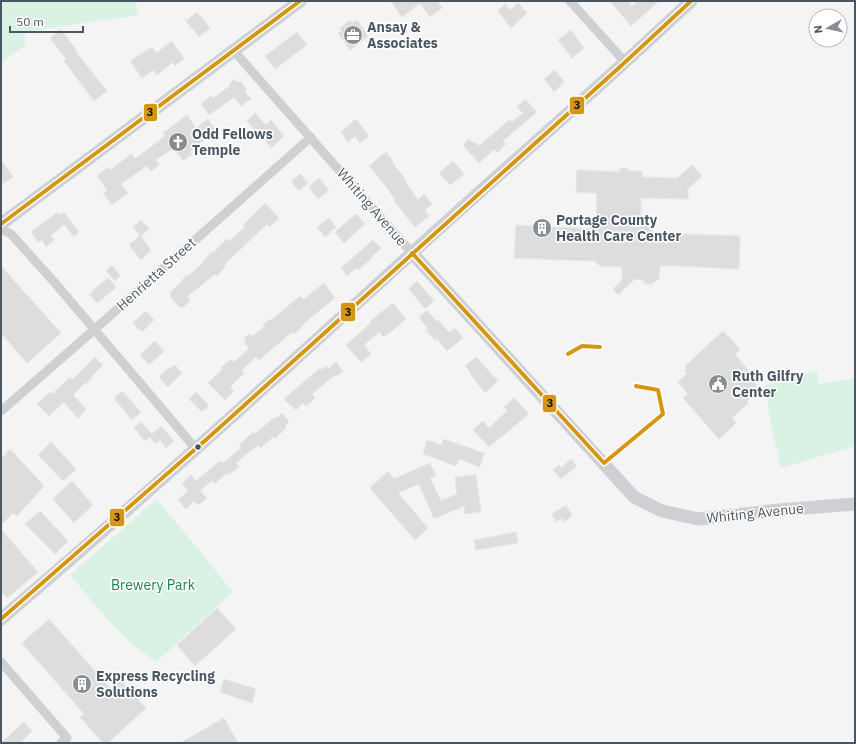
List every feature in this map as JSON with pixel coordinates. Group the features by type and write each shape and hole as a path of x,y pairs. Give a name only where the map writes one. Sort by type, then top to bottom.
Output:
{"street":[{"path":"570,1 626,63"},
{"path":"1,619 196,449 626,63 691,1"},
{"path":"1,224 234,51 294,3"},
{"name":"Whiting Avenue","path":"234,51 412,254 634,497 662,511 698,519 779,510 855,504"},
{"name":"Henrietta Street","path":"1,411 311,137"},
{"path":"1,229 11,234 196,449"},
{"path":"1,662 64,740"}],"green space":[{"path":"1,1 136,1 138,15 24,32 26,45 1,63"},
{"path":"817,371 819,384 855,378 855,446 781,468 770,420 765,385"},
{"name":"Brewery Park","path":"157,499 233,592 156,662 130,643 100,611 70,575"}],"building":[{"path":"391,1 437,1 442,8 430,17 420,3 402,17"},
{"path":"610,1 628,1 632,6 638,1 659,1 631,26"},
{"path":"518,3 527,13 511,28 498,11 505,4 510,10"},
{"path":"197,12 210,28 199,37 186,21"},
{"name":"Ansay & Associates","path":"350,20 353,23 357,20 368,36 350,50 338,33 342,31 340,28"},
{"path":"61,29 77,51 76,52 107,91 94,101 64,61 66,59 50,38"},
{"path":"571,30 584,48 572,58 558,40"},
{"path":"297,32 307,45 275,69 265,56"},
{"path":"172,41 184,59 175,66 173,62 157,75 153,70 142,78 130,61 152,47 156,53"},
{"path":"555,70 564,82 554,92 544,79"},
{"path":"235,79 238,83 240,81 247,90 245,92 251,99 241,106 234,97 209,115 201,104 211,96 213,98 230,86 229,84"},
{"path":"525,99 537,112 503,141 506,144 497,153 494,149 479,163 463,145 469,139 479,146 509,120 512,122 523,113 517,107"},
{"path":"255,113 266,125 271,120 284,136 271,148 256,128 255,130 247,121"},
{"path":"187,115 196,128 208,119 215,130 204,138 205,139 190,152 192,154 183,161 174,148 156,160 159,165 151,171 147,166 121,184 128,193 112,205 103,193 107,190 97,176 108,167 110,170 131,154 135,159 165,136 163,133"},
{"path":"356,119 369,136 360,143 355,136 348,142 341,132"},
{"path":"386,152 418,200 424,194 432,204 425,210 429,216 415,227 394,201 395,200 386,186 369,166"},
{"path":"1,160 13,177 4,183 1,179"},
{"path":"453,161 464,174 450,185 439,173"},
{"name":"Portage County Health Care Center","path":"692,165 702,176 688,189 688,199 641,198 641,221 652,221 652,233 740,236 739,269 660,265 659,279 652,284 645,284 643,280 635,279 618,295 613,289 622,280 622,267 600,266 595,261 514,258 516,225 596,229 597,193 576,192 577,170 620,172 620,168 628,168 628,171 642,171 642,177 677,178"},
{"path":"300,174 308,183 299,191 291,181"},
{"path":"319,178 329,190 318,199 309,187"},
{"path":"265,203 279,218 270,227 267,224 224,265 226,266 217,276 215,274 187,297 190,301 182,308 180,306 179,307 170,296 170,293 187,275 188,276 204,262 203,261 212,252 213,253 227,239 229,241 245,227 243,225"},
{"path":"58,212 60,215 64,212 79,232 74,237 64,224 51,236 54,240 46,247 42,240 38,242 31,232"},
{"path":"356,214 365,224 344,243 335,232"},
{"path":"329,218 336,227 325,237 317,227"},
{"path":"141,220 149,229 141,236 151,250 141,260 129,245 140,235 133,227"},
{"path":"373,240 381,248 358,270 356,268 347,276 341,268"},
{"path":"112,265 120,276 115,281 106,271"},
{"path":"1,266 61,333 27,363 1,333"},
{"path":"108,278 116,287 97,303 90,295 92,293 91,292"},
{"path":"417,281 434,301 425,309 409,289"},
{"path":"324,283 335,298 303,324 304,325 294,334 292,332 259,360 256,357 242,370 244,373 230,387 234,391 225,400 208,383 231,359 234,362 249,349 244,342 246,340 244,338 250,334 252,336 264,327 263,325 300,296 303,299 305,298"},
{"path":"393,303 406,319 384,337 379,332 364,345 371,354 361,362 346,345 371,323 370,321"},
{"path":"427,310 436,321 438,320 448,331 450,332 455,328 463,338 447,351 436,338 435,340 426,330 428,329 419,317"},
{"path":"146,311 154,320 142,332 133,323"},
{"name":"Ruth Gilfry Center","path":"723,331 740,349 735,354 755,379 753,381 757,386 752,391 754,394 747,401 748,403 732,418 736,423 719,439 683,398 688,394 678,382 687,374 684,371 687,369 685,366"},
{"path":"155,341 164,351 149,365 140,355"},
{"path":"95,357 103,365 86,384 85,383 73,395 86,409 78,418 64,402 49,416 37,404 50,392 52,394 70,377 72,380"},
{"path":"476,357 498,381 485,393 465,366"},
{"path":"336,362 343,371 337,376 335,375 312,394 315,398 306,406 303,403 296,410 284,399 320,368 321,370 326,366 328,369"},
{"path":"175,365 182,373 168,387 159,377 168,368 169,369"},
{"path":"122,391 141,412 132,420 114,398"},
{"path":"196,392 209,405 202,412 189,399"},
{"path":"514,398 529,414 489,447 473,430 483,421 489,428 507,411 504,407"},
{"path":"282,413 289,422 285,426 286,428 275,439 273,437 261,448 258,445 236,463 239,467 228,475 227,473 214,484 212,480 200,491 207,498 198,505 194,501 186,509 178,500 188,491 182,483 191,475 196,481 220,461 223,463 241,448 239,445 253,432 255,434"},
{"path":"141,422 152,434 161,426 174,441 166,448 160,440 155,444 150,437 145,441 134,428"},
{"path":"443,439 484,453 480,467 459,459 456,466 423,454 427,440 442,445"},
{"path":"51,442 76,469 63,481 38,455"},
{"path":"10,449 44,486 17,516 13,513 1,525 1,459"},
{"path":"571,459 577,466 561,479 553,470 559,465 561,468"},
{"path":"430,463 436,476 430,478 441,501 457,494 455,477 476,475 481,512 465,514 464,506 434,519 419,484 398,493 428,528 415,540 370,488 388,471 394,479"},
{"path":"72,481 93,505 74,523 53,499"},
{"path":"566,505 572,516 564,522 562,518 556,522 552,514"},
{"path":"40,511 68,541 55,554 25,524"},
{"path":"1,529 38,572 7,598 1,591"},
{"path":"516,532 518,543 476,550 474,540"},
{"path":"217,608 236,629 195,666 177,645"},
{"name":"Express Recycling Solutions","path":"49,619 111,689 121,680 146,708 108,743 103,743 80,717 84,714 22,643"},
{"path":"224,679 256,689 252,703 220,692"},
{"path":"224,718 238,743 180,743"},
{"path":"24,722 32,731 20,743 1,743"}],"transit line":[{"name":"3","path":"1,224 300,1"},
{"name":"3","path":"1,619 208,438 691,1"},
{"name":"3","path":"412,253 604,463 663,414 658,390 636,386"},
{"name":"3","path":"568,354 582,346 600,347"}],"place":[{"name":"Ansay & Associates","path":"353,35"},
{"name":"Odd Fellows Temple","path":"178,142"},
{"name":"Portage County Health Care Center","path":"542,228"},
{"name":"Ruth Gilfry Center","path":"718,384"},
{"name":"Express Recycling Solutions","path":"82,684"}]}
